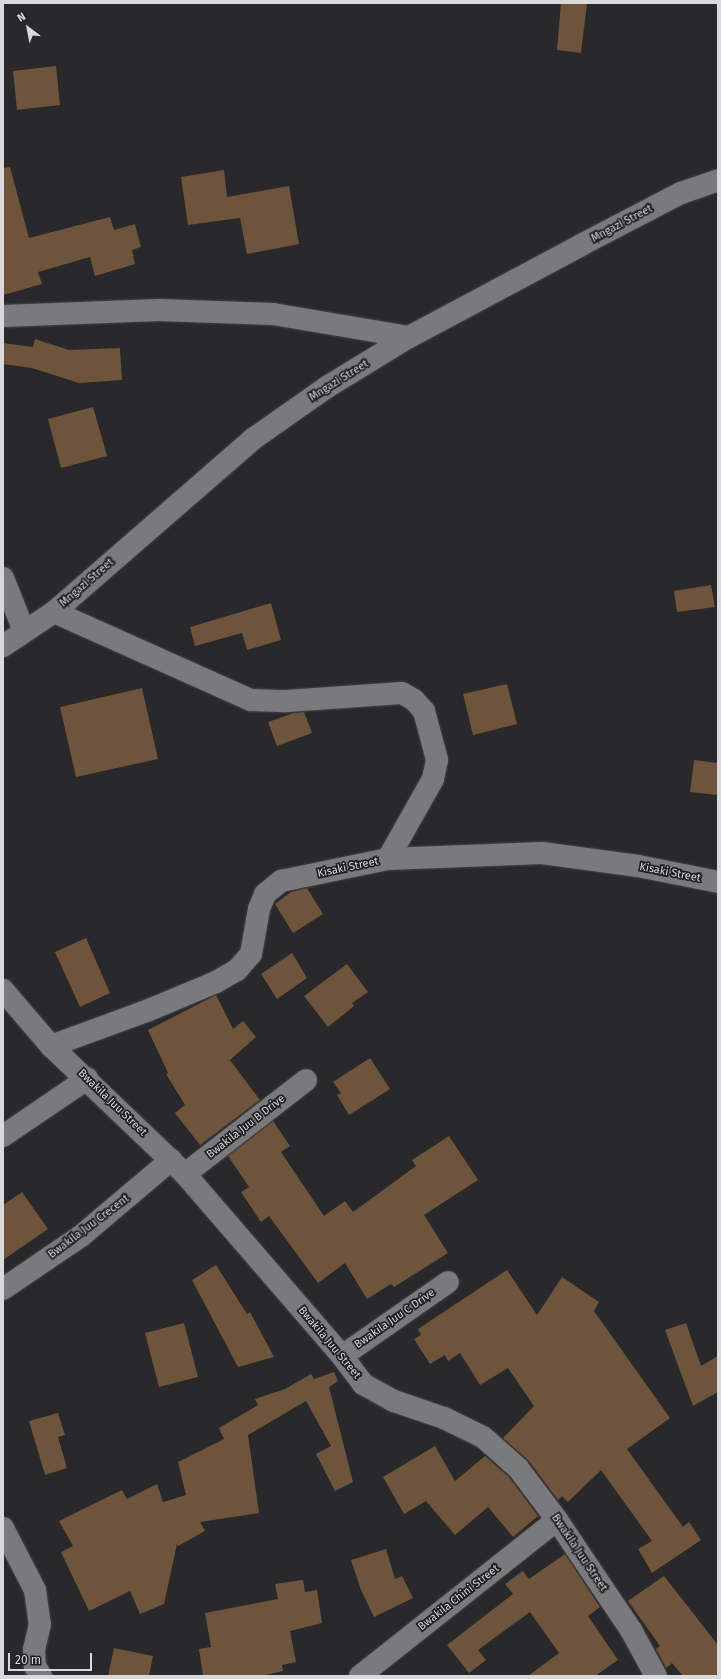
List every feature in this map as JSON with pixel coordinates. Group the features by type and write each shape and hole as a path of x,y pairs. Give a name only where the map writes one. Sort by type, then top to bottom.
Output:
{"street":[{"name":"Mngazi Street","path":"3,646 54,612 253,439 327,387 409,337 681,193 718,180"},
{"path":"3,316 159,310 273,314 409,337"},
{"path":"3,578 24,631"},
{"path":"54,612 251,700 287,701 402,693 414,700 424,711 437,760 433,779 388,859"},
{"name":"Kisaki Street","path":"51,1046 149,1010 216,982 237,970 251,954 259,910 265,894 281,882 388,859 542,853 638,866 718,882"},
{"name":"Bwakila Juu Street","path":"3,990 51,1046 178,1167 342,1356 362,1384 394,1401 444,1418 483,1436 518,1468 558,1520 631,1630 656,1676"},
{"path":"3,1136 87,1079"},
{"name":"Bwakila Juu B Drive","path":"178,1167 306,1080"},
{"name":"Bwakila Juu Crecent","path":"3,1289 178,1167"},
{"name":"Bwakila Juu C Drive","path":"342,1356 448,1282"},
{"name":"Bwakila Chini Street","path":"360,1676 558,1520"},
{"path":"3,1528 35,1590 40,1624 34,1649 35,1666 42,1676"}],"building":[{"path":"561,3 587,3 581,53 557,50"},
{"path":"56,66 60,105 17,110 13,71"},
{"path":"10,167 29,238 110,217 114,230 135,224 141,247 132,250 135,264 95,276 90,257 38,272 42,284 3,295 3,168"},
{"path":"224,170 227,197 289,186 299,244 247,254 240,218 188,225 181,177"},
{"path":"35,339 69,350 120,348 122,380 79,383 32,368 3,364 3,343 33,347"},
{"path":"93,407 107,456 61,468 48,419"},
{"path":"711,585 715,607 677,612 674,591"},
{"path":"271,603 281,640 247,650 242,633 195,646 190,627"},
{"path":"507,684 517,724 473,735 463,694"},
{"path":"142,688 158,759 76,777 60,707"},
{"path":"304,712 312,733 277,746 268,722 294,713"},
{"path":"694,760 718,763 718,795 690,792"},
{"path":"307,888 323,914 293,933 275,904 291,892"},
{"path":"86,938 110,993 80,1007 55,952"},
{"path":"292,953 307,978 277,999 261,974"},
{"path":"347,964 368,992 352,1003 354,1006 328,1027 304,996"},
{"path":"216,995 233,1029 243,1021 256,1037 230,1060 260,1100 200,1145 175,1113 185,1105 166,1074 168,1073 148,1030"},
{"path":"370,1058 390,1089 349,1115 337,1095 341,1093 333,1082"},
{"path":"273,1121 290,1146 281,1152 324,1216 345,1201 353,1212 416,1166 412,1160 449,1136 478,1180 424,1215 448,1253 394,1287 391,1284 367,1299 345,1263 318,1283 269,1216 261,1222 241,1192 249,1187 228,1156"},
{"path":"22,1192 48,1229 3,1260 3,1205"},
{"path":"216,1265 247,1314 250,1312 274,1357 238,1367 192,1280"},
{"path":"507,1270 537,1315 562,1277 599,1302 594,1311 670,1418 627,1449 683,1527 689,1522 701,1540 652,1573 638,1549 652,1541 601,1470 568,1502 562,1496 558,1500 528,1460 503,1438 534,1406 508,1368 480,1385 460,1353 448,1361 445,1355 430,1364 414,1339 421,1335 418,1329"},
{"path":"184,1323 198,1377 159,1387 145,1333"},
{"path":"686,1323 701,1366 718,1356 718,1392 693,1406 665,1330"},
{"path":"334,1372 338,1381 329,1387 353,1482 335,1491 316,1454 331,1446 306,1401 248,1435 259,1513 200,1522 205,1531 178,1546 177,1544 164,1604 140,1614 130,1591 89,1611 61,1552 73,1546 59,1521 122,1490 127,1499 157,1484 163,1502 186,1495 178,1462 224,1439 219,1428 258,1405 255,1399 285,1389 311,1374 314,1379"},
{"path":"58,1413 65,1435 58,1437 67,1468 45,1475 29,1421"},
{"path":"435,1446 455,1481 485,1456 509,1477 538,1516 513,1537 488,1507 455,1535 426,1501 404,1514 383,1477"},
{"path":"386,1549 395,1579 402,1576 413,1598 374,1617 361,1590 351,1560"},
{"path":"565,1554 600,1607 588,1616 618,1660 595,1676 528,1676 559,1653 530,1612 478,1650 486,1660 469,1673 447,1645 513,1594 505,1584 523,1571 529,1579"},
{"path":"664,1576 718,1645 718,1676 683,1676 672,1663 666,1668 656,1649 660,1646 628,1601"},
{"path":"303,1580 305,1592 317,1590 322,1623 290,1631 296,1662 282,1665 283,1671 261,1676 203,1676 199,1649 211,1647 205,1613 278,1599 275,1584"},
{"path":"114,1648 153,1656 149,1676 108,1676"}]}
